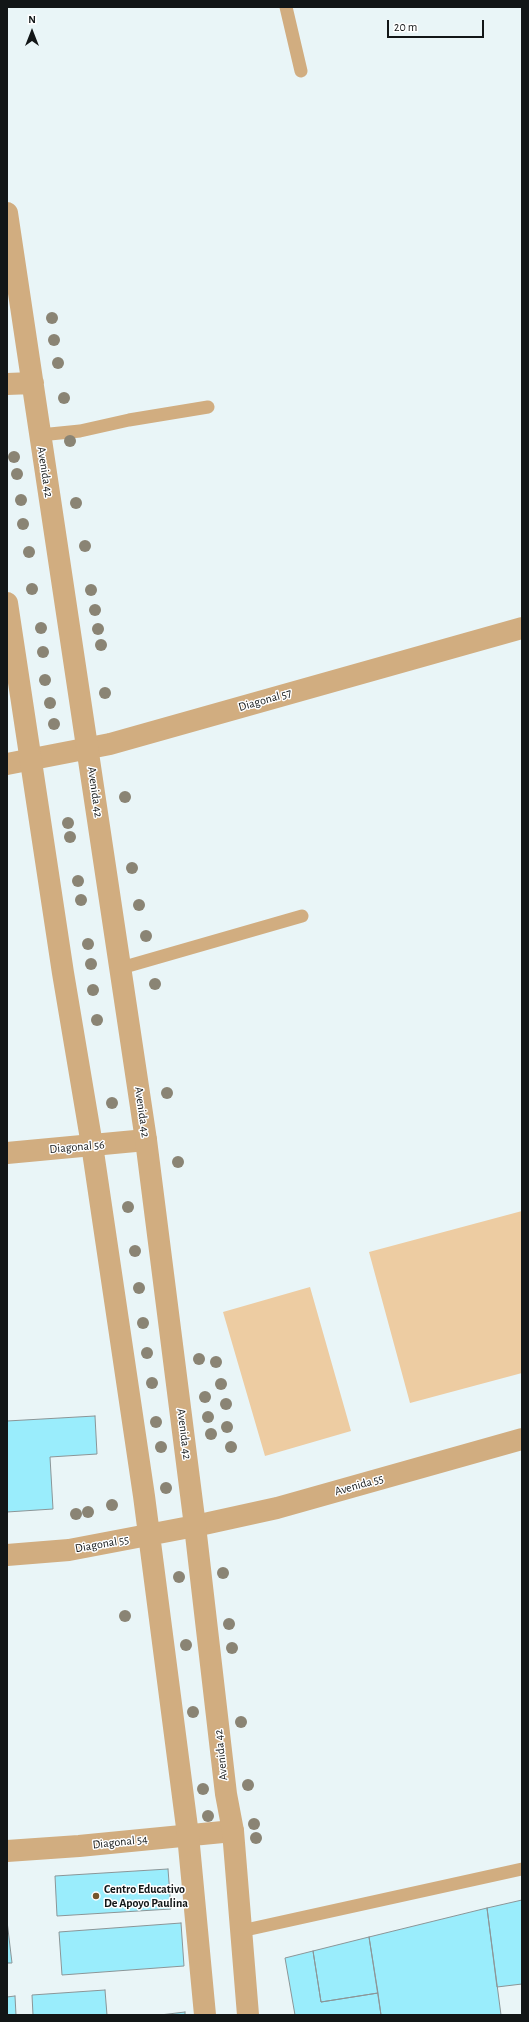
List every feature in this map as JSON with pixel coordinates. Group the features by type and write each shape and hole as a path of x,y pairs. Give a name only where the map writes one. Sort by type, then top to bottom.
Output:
{"street":[{"name":"Avenida 42","path":"7,213 89,749 146,1140 195,1526 226,1794 233,1831 248,2015"},
{"path":"7,384 33,383"},
{"path":"7,603 30,761 92,1145 149,1536 188,1835 205,2015"},
{"name":"Diagonal 57","path":"7,764 89,749 522,628"},
{"name":"Diagonal 56","path":"7,1153 146,1140"},
{"name":"Avenida 55","path":"195,1526 277,1508 522,1439"},
{"name":"Diagonal 55","path":"7,1555 69,1550 149,1536 195,1526"},
{"name":"Diagonal 54","path":"7,1851 78,1846 233,1831"}],"lane":[{"path":"286,7 301,71"},
{"path":"40,435 80,431 129,420 208,407"},
{"path":"121,968 302,916"},
{"path":"241,1931 522,1869"}],"shaded area":[{"path":"522,1211 522,1373 410,1403 369,1252"},
{"path":"310,1287 351,1431 265,1456 223,1312"}],"building":[{"path":"95,1416 97,1454 50,1457 53,1509 7,1512 7,1421"},
{"path":"168,1869 171,1909 57,1916 55,1876"},
{"path":"522,1900 522,1984 497,1987 487,1908"},
{"path":"487,1908 501,2015 381,2015 369,1937"},
{"path":"7,1921 12,1963 7,1963"},
{"path":"181,1923 184,1966 62,1975 59,1932"},
{"path":"369,1937 378,1993 321,2002 313,1951"},
{"path":"313,1951 321,2002 378,1993 381,2015 295,2015 285,1958"},
{"path":"105,1990 107,2015 33,2015 32,1995"},
{"path":"15,1996 16,2015 7,2015 7,1997"},
{"path":"185,2012 185,2015 160,2015"}],"place":[{"name":"Centro Educativo De Apoyo Paulina","path":"96,1896"}]}
